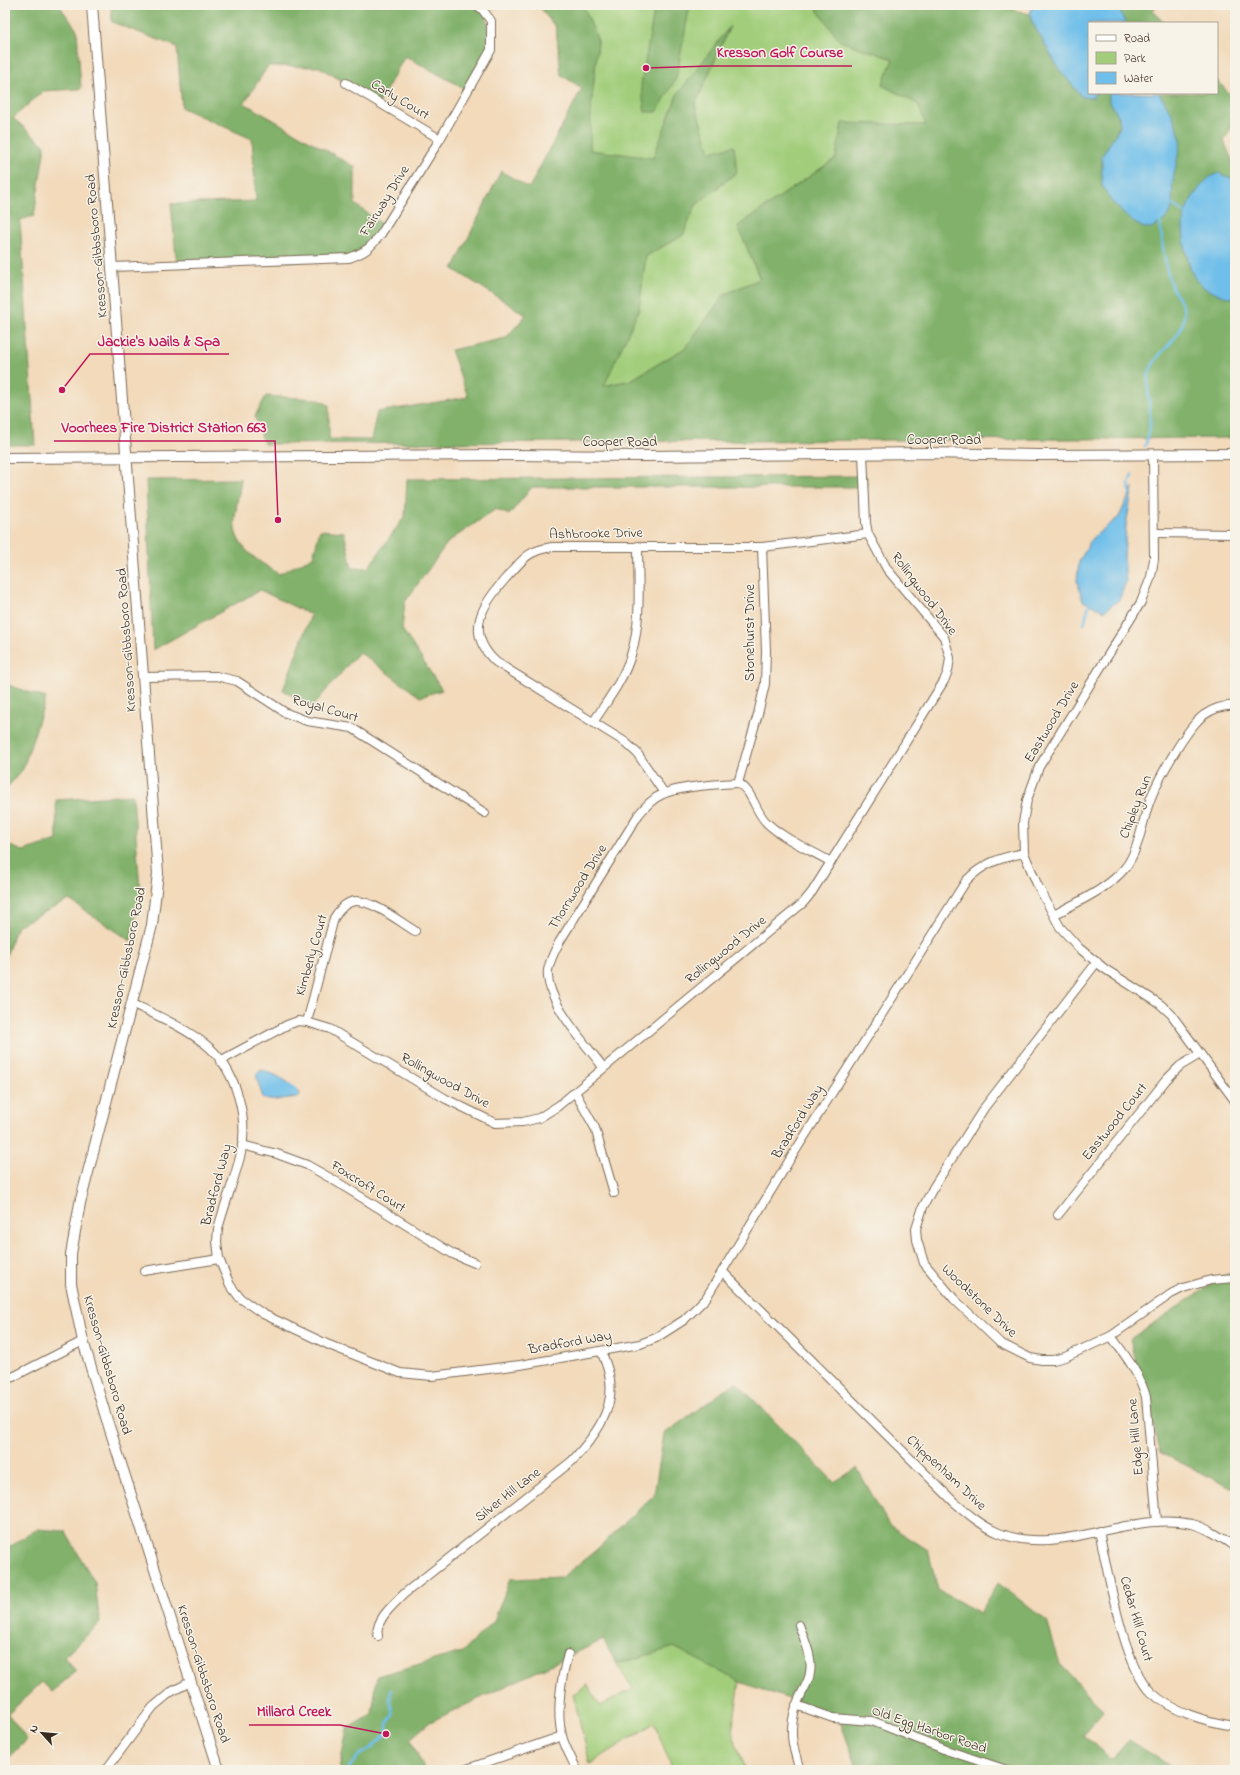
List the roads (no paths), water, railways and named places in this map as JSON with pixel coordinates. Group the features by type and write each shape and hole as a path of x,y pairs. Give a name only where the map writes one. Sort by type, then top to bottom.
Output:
{"street":[{"name":"Kresson-Gibbsboro Road","path":"92,5 99,113 113,268 158,873 155,913 133,1004 80,1203 71,1254 71,1284 83,1341 190,1682 220,1770"},
{"name":"Fairway Drive","path":"113,268 349,258 364,253 381,234 440,139 491,50 491,21 482,9 476,5"},
{"name":"Carly Court","path":"346,83 440,139"},
{"name":"Cooper Road","path":"5,458 864,454 1235,454"},
{"name":"Rollingwood Drive","path":"220,1061 287,1025 298,1022 308,1022 330,1029 446,1099 484,1119 495,1123 523,1122 539,1118 558,1106 603,1067 803,903 831,862 944,681 948,671 950,658 944,637 887,569 868,534 866,523 864,454"},
{"name":"Eastwood Drive","path":"1153,454 1154,559 1151,577 1142,602 1039,767 1027,800 1023,823 1024,853 1037,884 1060,927 1079,948 1097,962 1160,1004 1178,1023 1235,1101"},
{"path":"1154,533 1235,534"},
{"name":"Ashbrooke Drive","path":"664,794 637,753 625,742 594,721 496,662 489,656 483,647 480,638 481,614 489,597 528,553 552,546 762,547 868,534"},
{"path":"594,721 625,670 634,642 638,617 638,546"},
{"name":"Stonehurst Drive","path":"738,783 758,714 764,684 766,651 762,547"},
{"name":"Royal Court","path":"143,677 216,676 237,681 286,713 307,721 352,728 485,813"},
{"name":"Chipley Run","path":"1054,915 1111,881 1125,868 1139,836 1154,789 1165,768 1195,723 1214,710 1223,706 1235,706"},
{"path":"738,783 748,792 765,822 831,862"},
{"name":"Thornwood Drive","path":"603,1067 554,1000 548,980 548,969 560,941 639,814 650,802 664,794 710,784 738,783"},
{"name":"Bradford Way","path":"133,1004 186,1032 210,1048 220,1061 238,1095 242,1116 242,1145 218,1229 217,1240 219,1259 230,1285 240,1298 263,1314 329,1345 400,1372 432,1376 520,1365 640,1344 669,1330 684,1320 706,1298 789,1161 966,881 986,864 999,858 1024,853"},
{"name":"Kimberly Court","path":"308,1022 334,918 340,909 348,903 355,901 365,903 375,907 415,931"},
{"name":"Woodstone Drive","path":"1097,962 971,1127 922,1207 916,1229 916,1240 922,1259 931,1273 954,1299 1000,1343 1030,1358 1053,1360 1111,1336 1171,1294 1183,1288 1211,1280 1235,1278"},
{"name":"Eastwood Court","path":"1058,1215 1166,1080 1180,1066 1200,1054"},
{"path":"575,1092 595,1128 614,1194"},
{"name":"Foxcroft Court","path":"242,1145 277,1154 307,1166 332,1179 453,1254 475,1263"},
{"path":"144,1271 219,1259"},
{"name":"Chippenham Drive","path":"723,1272 954,1502 973,1518 998,1533 1027,1540 1051,1540 1157,1522 1191,1524 1203,1528 1235,1547"},
{"name":"Edge Hill Lane","path":"1111,1336 1132,1364 1144,1386 1157,1522"},
{"path":"5,1381 83,1341"},
{"name":"Silver Hill Lane","path":"378,1636 376,1631 380,1622 389,1609 405,1593 572,1461 594,1437 602,1422 610,1393 609,1375 601,1351"},
{"name":"Cedar Hill Court","path":"1099,1531 1128,1649 1142,1681 1159,1698 1180,1710 1204,1720 1235,1726"},
{"path":"800,1625 810,1662 810,1673 796,1705 791,1736 800,1770"},
{"path":"568,1654 563,1672 559,1700 562,1736 577,1770"},
{"path":"106,1770 153,1707 171,1692 190,1682"},
{"name":"Old Egg Harbor Road","path":"796,1705 833,1718 872,1721 949,1751 1007,1770"},
{"path":"464,1770 562,1736"}],"water":[{"path":"1032,5 1118,5 1125,22 1088,22 1088,94 1095,94 1092,98 1082,97 1059,69 1032,22 1030,14"},
{"path":"1109,94 1160,94 1172,114 1181,140 1173,180 1172,208 1165,220 1151,228 1144,228 1133,222 1111,201 1102,185 1102,156 1120,127 1119,117 1109,101"},
{"path":"1219,173 1235,180 1235,299 1211,291 1202,286 1196,280 1190,267 1184,237 1183,228 1185,213 1192,198 1205,182 1212,176"},
{"path":"1133,487 1126,525 1124,558 1126,582 1119,600 1104,611 1083,601 1077,581 1079,562 1092,538 1119,517"},
{"path":"261,1070 276,1076 298,1090 300,1094 298,1098 267,1100 263,1098 256,1075"}],"waterway":[{"path":"1171,204 1187,214"},
{"path":"1145,446 1150,428 1148,382 1151,368 1160,354 1177,335 1184,320 1183,307 1172,288 1167,269 1160,221"},
{"path":"1130,494 1129,483 1132,475"},
{"path":"1084,624 1090,601"},
{"path":"347,1770 359,1755 371,1748 387,1733 387,1723 393,1715 390,1698 391,1690"}],"place":[{"name":"Kresson Golf Course","path":"646,68"},
{"name":"Jackie's Nails & Spa","path":"62,390"},
{"name":"Voorhees Fire District Station 663","path":"278,520"},
{"name":"Millard Creek","path":"386,1734"}]}
